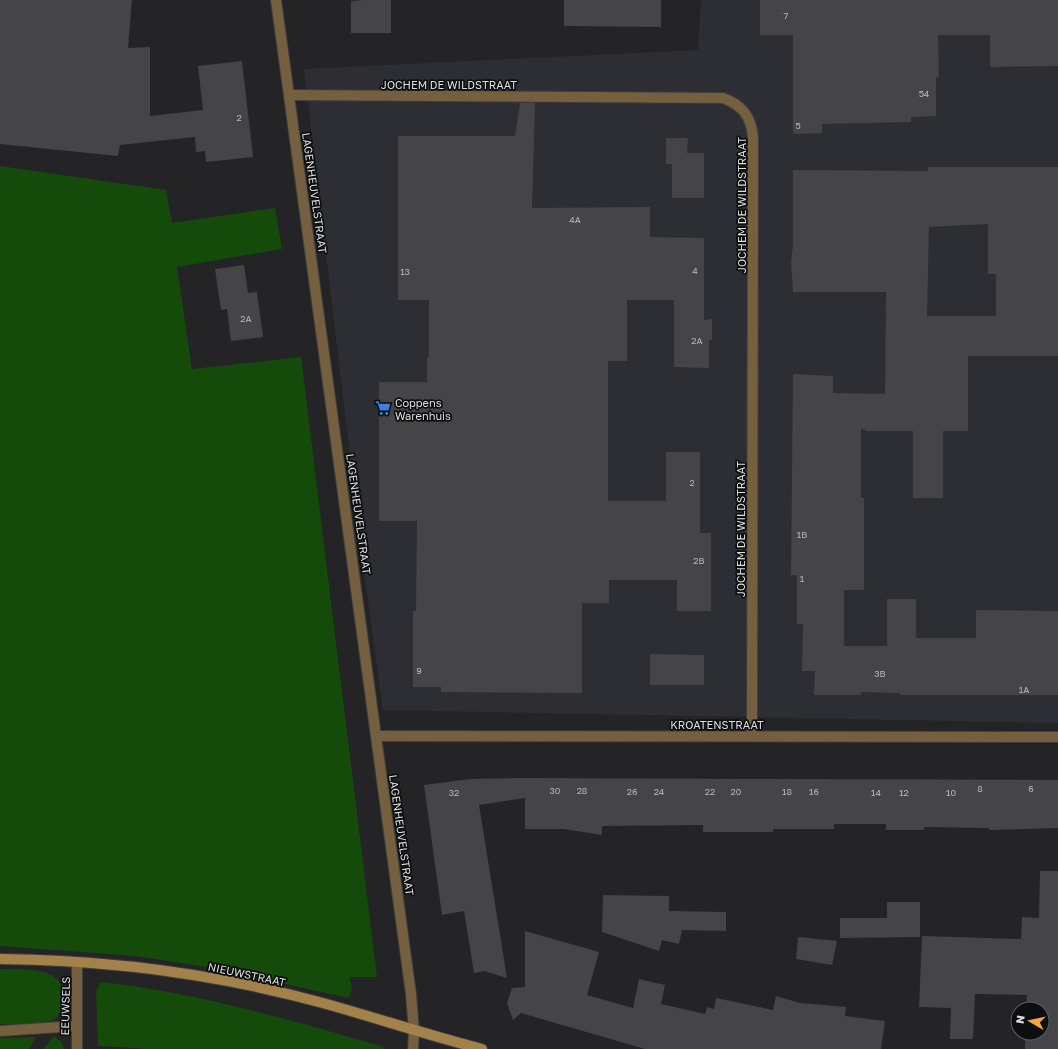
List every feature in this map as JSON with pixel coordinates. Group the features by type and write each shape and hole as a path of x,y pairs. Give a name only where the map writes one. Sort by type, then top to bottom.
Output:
{"street":[{"name":"LAGENHEUVELSTRAAT","path":"276,0 411,994 414,1031 413,1049"},
{"name":"JOCHEM DE WILDSTRAAT","path":"289,95 723,98 733,101 742,108 748,116 752,126 753,137 752,736"},
{"name":"KROATENSTRAAT","path":"376,736 1058,737"},
{"name":"NIEUWSTRAAT","path":"0,959 77,962 151,968 223,980 319,1002 414,1031 482,1049"},
{"name":"EEUWSELS","path":"76,1049 77,962"},
{"path":"0,1031 76,1026"}],"shaded area":[{"path":"701,0 1058,0 1058,723 383,710 363,565 304,69 698,50"}],"green space":[{"path":"0,166 166,190 172,223 275,208 282,249 177,267 192,369 301,357 377,977 349,977 352,987 349,998 213,968 136,956 0,946"},
{"path":"0,969 32,970 51,975 58,981 62,990 63,1004 57,1017 49,1021 28,1024 0,1024"},
{"path":"101,982 172,993 242,1008 312,1026 381,1046 385,1049 149,1049 98,1046 96,990"},
{"path":"54,1036 62,1043 64,1049 43,1049"},
{"path":"36,1037 29,1049 0,1049 0,1038"}],"building":[{"path":"0,0 132,0 128,48 150,47 150,116 203,110 198,66 242,61 253,157 206,162 205,151 196,152 195,137 120,145 118,156 0,144"},
{"path":"391,0 391,33 351,33 351,1"},
{"path":"564,0 661,0 661,27 564,26"},
{"path":"760,0 1058,0 1058,66 990,67 990,35 938,35 939,77 936,78 936,116 911,117 911,122 822,124 822,133 793,134 793,35 760,35"},
{"path":"520,103 535,103 532,208 650,207 650,237 704,238 704,320 712,319 712,340 709,340 709,368 674,367 674,300 627,300 627,361 608,361 608,501 666,501 666,452 700,452 700,533 711,533 711,611 677,611 677,580 609,580 609,603 582,603 582,693 441,692 441,687 413,687 413,611 416,611 417,521 379,521 379,382 427,382 427,358 429,357 429,300 398,300 398,136 515,136"},
{"path":"666,138 688,138 687,153 704,153 704,198 672,198 672,164 666,164"},
{"path":"928,167 1058,167 1058,356 968,356 968,431 943,431 943,498 913,498 913,431 867,431 861,428 861,498 864,498 864,590 844,590 844,646 887,646 887,599 916,599 916,638 976,638 976,610 1058,611 1058,695 900,695 900,693 861,692 861,695 814,695 815,671 802,671 803,624 797,624 797,575 791,575 793,374 833,376 833,393 885,394 886,292 793,292 791,263 793,244 793,170 928,171","holes":["988,224 988,274 996,274 996,316 927,316 929,227"]},
{"path":"244,265 248,293 257,292 263,337 231,341 227,309 221,310 215,269"},
{"path":"650,654 704,655 704,685 650,685"},
{"path":"470,779 1058,780 1058,828 989,830 989,828 924,827 924,830 886,830 886,824 834,824 834,829 773,829 773,832 703,832 703,825 602,826 602,835 564,829 525,829 525,798 479,805 507,978 484,971 474,973 464,911 442,915 424,785"},
{"path":"1040,871 1058,871 1058,1049 1025,1049 1025,1041 1050,1041 1050,1001 1027,1001 1027,995 975,994 973,1039 950,1039 951,1008 919,1007 922,936 1021,939 1022,917 1039,918"},
{"path":"603,895 669,896 669,911 726,912 726,931 682,930 679,944 662,940 659,951 602,932"},
{"path":"887,902 920,902 920,937 840,938 840,918 887,918"},
{"path":"525,931 599,952 587,995 633,1008 639,979 665,985 661,1004 705,1014 707,1007 714,1009 716,998 773,1010 776,996 800,1003 846,1007 845,1016 885,1021 881,1049 645,1049 521,1013 513,1020 507,1003 512,988 525,987"},
{"path":"798,937 837,941 832,965 796,959"}],"place":[{"name":"Coppens Warenhuis","path":"383,408"}]}
